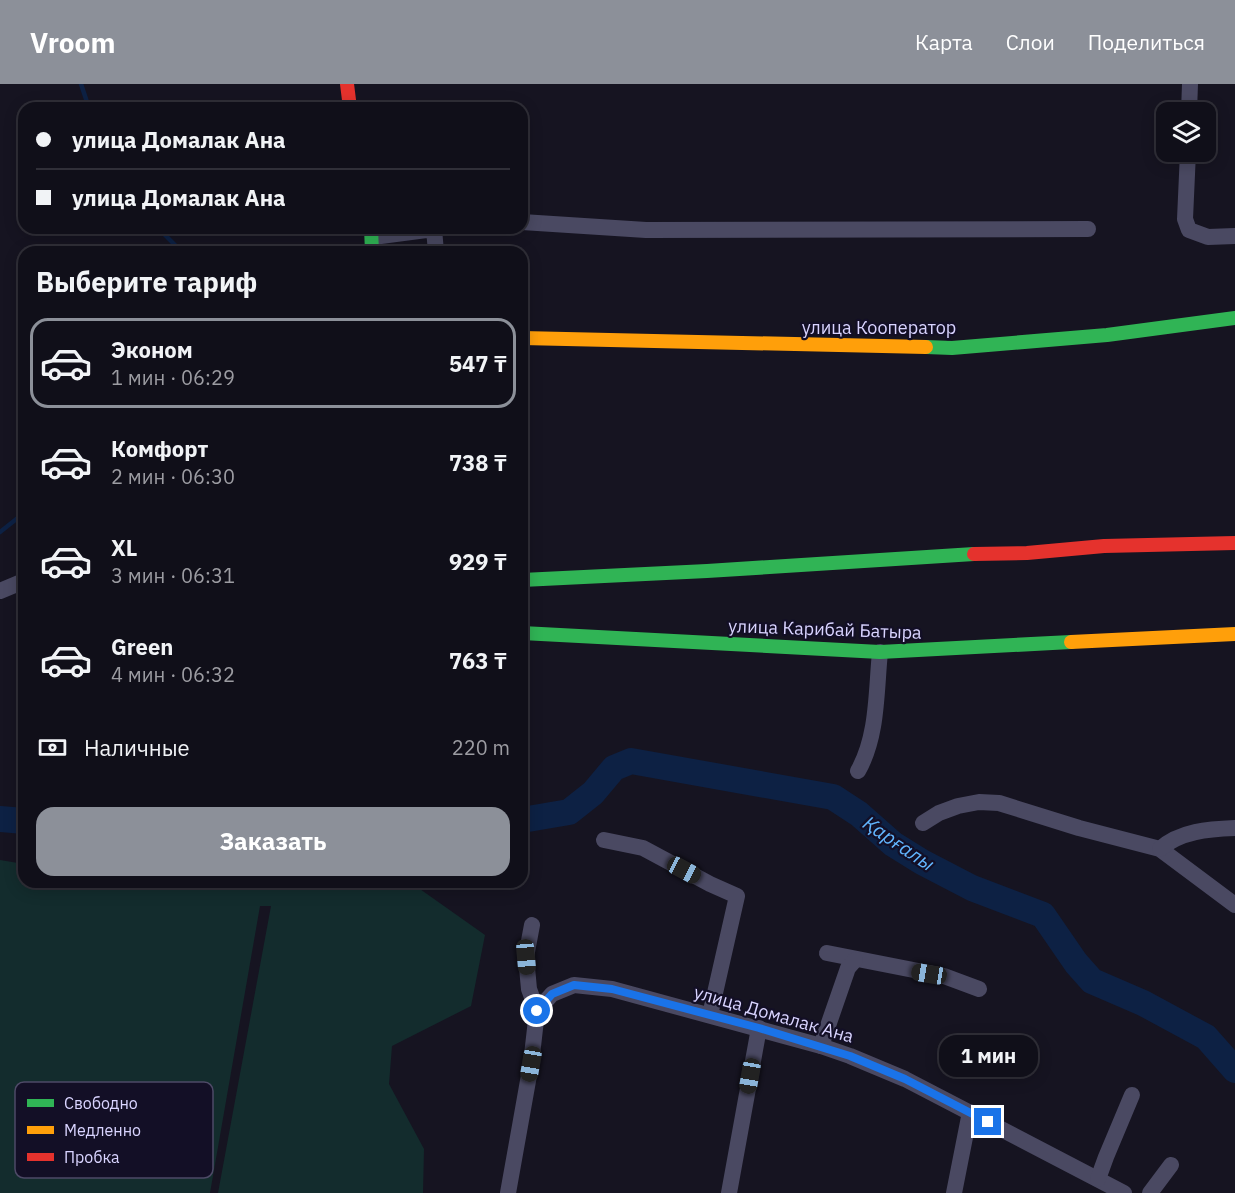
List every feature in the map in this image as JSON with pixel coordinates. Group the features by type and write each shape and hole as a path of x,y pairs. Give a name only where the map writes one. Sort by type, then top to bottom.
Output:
{"street":[{"path":"347,84 349,102"},
{"path":"1189,102 1190,84"},
{"path":"1188,162 1185,219 1189,230 1208,237 1235,236"},
{"path":"528,222 646,230 1088,229"},
{"path":"372,239 403,234"},
{"name":"улица Кооператор","path":"528,338 952,348 1107,335 1235,318"},
{"path":"528,580 707,571 946,555 1027,553 1104,546 1235,543"},
{"path":"0,591 18,584"},
{"name":"улица Карибай Батыра","path":"528,633 880,652 1235,634"},
{"path":"858,771 865,759 874,719 880,652"},
{"path":"923,823 939,813 958,806 979,802 999,802 1079,828 1160,849 1235,905"},
{"path":"1160,849 1188,834 1213,828 1235,828"},
{"path":"604,840 643,848 737,896 710,1015"},
{"path":"508,1193 531,1064 537,1011 529,989 526,957 532,925"},
{"path":"827,953 944,976 979,989"},
{"path":"821,1046 848,968 855,960"},
{"name":"улица Домалак Ана","path":"537,1011 552,994 574,985 612,989 821,1046 905,1079 1124,1193"},
{"path":"729,1193 759,1028"},
{"path":"1098,1179 1132,1095"},
{"path":"954,1193 970,1112"},
{"path":"1149,1193 1171,1165"}],"green space":[{"path":"0,860 18,863 18,888 418,888 485,935 471,1006 392,1046 389,1084 424,1149 423,1193 218,1193 271,906 260,906 213,1176 213,1082 15,1082 15,1178 213,1178 210,1193 0,1193"}],"waterway":[{"path":"81,84 87,102"},
{"path":"164,234 176,246"},
{"path":"0,532 18,518"},
{"name":"Қарғалы","path":"528,819 569,812 593,793 614,768 631,761 833,797 859,814 893,844 922,862 972,888 1043,915 1076,963 1092,981 1143,1003 1206,1037 1235,1070"},
{"name":"Қарғалы","path":"0,819 18,820"}],"traffic: fast":[{"path":"371,234 372,246"},
{"path":"926,347 952,348 1107,335 1235,318"},
{"path":"528,580 974,554"},
{"path":"528,633 880,652 1071,642"}],"traffic: slow":[{"path":"528,338 926,347"},
{"path":"1071,642 1235,634"}],"traffic: jam":[{"path":"347,84 349,102"},
{"path":"974,554 1027,553 1104,546 1235,543"}],"route":[{"path":"537,1011 552,994 574,985 612,989 759,1028 850,1056 905,1079 988,1122"}]}
